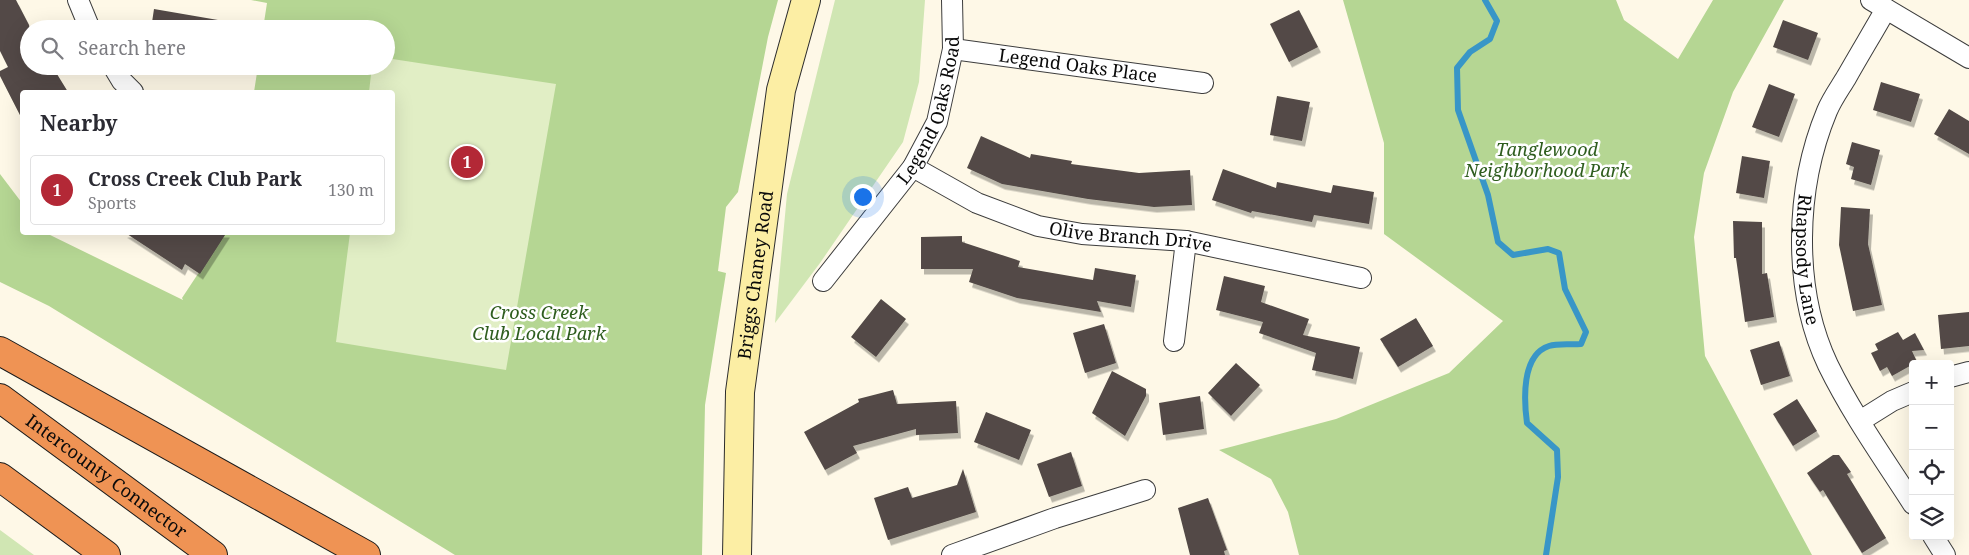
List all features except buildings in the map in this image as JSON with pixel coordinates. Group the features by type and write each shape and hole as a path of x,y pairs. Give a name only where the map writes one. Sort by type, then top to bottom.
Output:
{"highway":[{"path":"0,351 366,555"},
{"name":"Intercounty Connector","path":"0,398 213,555"},
{"path":"0,477 106,555"}],"main road":[{"name":"Briggs Chaney Road","path":"737,555 740,392 781,90 806,0"}],"street":[{"path":"78,0 86,20"},
{"name":"Legend Oaks Road","path":"823,281 913,167 937,122 953,49 952,0"},
{"path":"1879,4 1969,58"},
{"name":"Rhapsody Lane","path":"1879,4 1828,109 1813,150 1804,194 1801,248 1811,314 1828,364 1860,421 1909,498"},
{"name":"Legend Oaks Place","path":"953,49 1202,83"},
{"path":"118,75 122,82 131,90"},
{"name":"Olive Branch Drive","path":"913,167 977,203 1038,226 1082,234 1186,242 1361,278"},
{"path":"1174,340 1186,242"},
{"path":"1954,376 1969,372"},
{"path":"1860,421 1892,401 1909,394"},
{"path":"952,555 1055,518 1146,490"},
{"path":"1936,540 1945,555"}],"green space":[{"name":"Cross Creek Club Local Park","path":"251,0 778,0 768,37 738,192 726,207 718,271 726,273 705,405 702,555 455,555 49,306 0,282 0,174 20,200 20,235 50,235 183,300 182,298 224,235 395,235 395,90 254,90 257,75 395,75 395,20 264,20 267,3"},
{"path":"835,0 925,0 919,82 903,142 820,263 775,323 787,194"},
{"name":"Tanglewood Neighborhood Park","path":"1343,0 1616,0 1624,20 1678,59 1713,0 1784,0 1733,92 1704,173 1694,237 1705,356 1812,555 1299,555 1288,512 1271,479 1219,450 1336,419 1449,373 1503,321 1384,234 1384,143"},
{"path":"395,59 556,84 506,370 336,342 350,235 395,235 395,90 369,90 371,75 395,75"},
{"path":"0,530 34,555 0,555"}],"waterway":[{"path":"1485,0 1497,21 1490,39 1470,52 1457,68 1458,110 1488,195 1498,242 1513,255 1548,249 1559,253 1565,289 1586,332 1581,344 1553,345 1540,351 1533,359 1526,380 1525,403 1527,423 1557,450 1558,477 1546,555"}],"place":[{"name":"Cross Creek Club Park","path":"467,162"}]}
